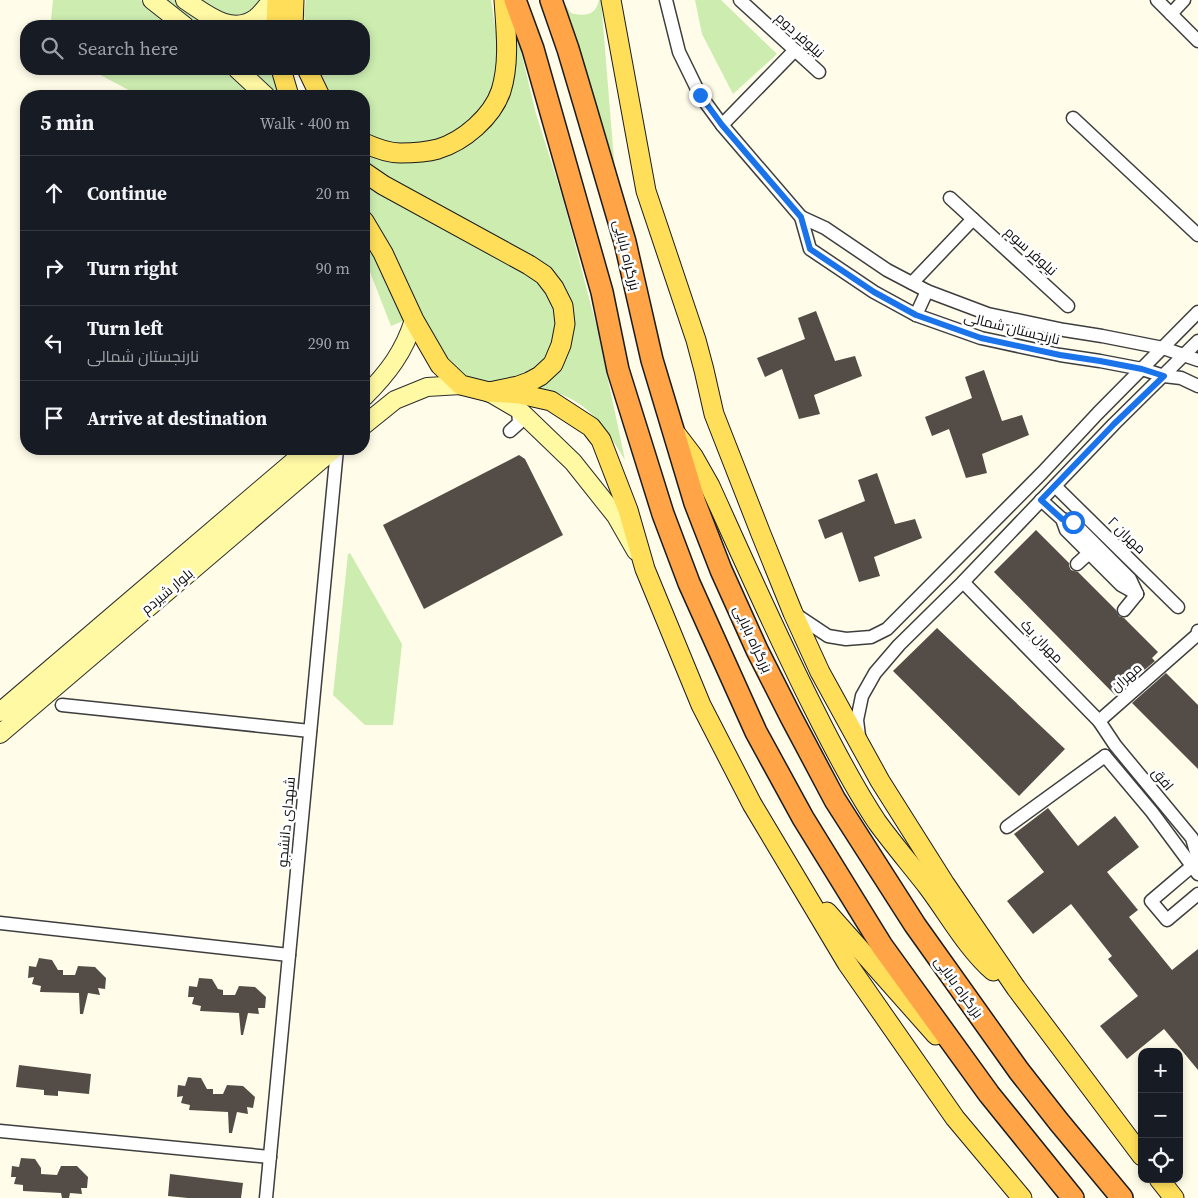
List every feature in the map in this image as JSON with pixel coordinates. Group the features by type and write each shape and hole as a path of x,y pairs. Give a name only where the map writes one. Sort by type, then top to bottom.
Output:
{"highway":[{"path":"515,0 533,49 602,292 618,370 663,514 689,583 756,732 803,818 882,946 989,1094 1073,1198"},
{"name":"بزرگراه بابایی","path":"550,0 582,96 625,242 652,360 695,503 721,570 757,650 790,717 835,800 915,925 1014,1063 1059,1122 1122,1198"}],"main road":[{"path":"152,0 177,20"},
{"path":"186,0 216,20"},
{"path":"253,20 258,17 272,0"},
{"path":"276,20 277,0"},
{"path":"293,20 294,0"},
{"path":"370,146 399,153 438,149 459,138 487,116 501,91 506,67 507,41 504,0"},
{"path":"612,0 646,191 696,340 714,414 792,613 820,672 880,781 945,884 1016,988 1138,1151"},
{"path":"243,75 260,90"},
{"path":"283,75 287,90"},
{"path":"296,75 301,90"},
{"path":"310,75 317,90"},
{"path":"370,176 529,265 544,275 554,288 563,306 565,324 561,345 553,364 540,376 529,382 489,392"},
{"path":"370,231 383,253 412,326 440,365 461,385"},
{"path":"370,391 400,354 412,326"},
{"path":"379,382 388,384 396,393 396,406"},
{"path":"370,421 427,387 461,385 489,392 520,394 551,401 591,427 601,440 628,510 645,569"},
{"path":"489,392 518,409 573,462 616,516 645,569 701,705 752,804 848,963 955,1118 1022,1198"},
{"path":"674,431 710,486 798,677 862,797 882,829 979,956 991,970 1016,988"},
{"name":"بلوار شیردم","path":"0,712 301,455"},
{"name":"بلوار شیردم","path":"0,734 329,455"},
{"path":"797,879 989,1094"},
{"path":"1162,1183 1174,1198"}],"street":[{"name":"نارنجستان شمالی","path":"666,0 679,52 700,95 722,125 801,217 825,228 887,270 926,291 988,314 1163,348 1198,360"},
{"name":"نیلوفر دوم","path":"740,0 818,72"},
{"path":"1158,0 1198,40"},
{"path":"1171,14 1184,0"},
{"path":"722,125 795,50"},
{"path":"1073,118 1198,235"},
{"name":"نیلوفر سوم","path":"950,198 1068,306"},
{"name":"نارنجستان شمالی","path":"801,217 810,249 874,292 916,315 981,338 1060,355 1142,369 1164,376 1181,378 1198,386"},
{"path":"912,283 973,219"},
{"path":"916,315 926,291"},
{"path":"792,613 828,636 846,639 871,637 887,628 1042,473 1098,413 1198,312"},
{"path":"860,745 857,720 862,696 874,673 1114,424 1198,341"},
{"path":"510,431 519,423 518,409"},
{"name":"شهدای دانشجو","path":"266,1198 335,455"},
{"name":"مهران ۲","path":"1055,486 1178,607"},
{"path":"1041,500 1062,519 1066,530 1095,560 1121,585 1137,594 1124,610"},
{"path":"991,524 1005,538"},
{"path":"1077,564 1095,560"},
{"name":"مهران یک","path":"963,582 1099,721"},
{"path":"887,628 899,645"},
{"name":"مهران","path":"1099,721 1198,634"},
{"path":"62,705 310,731"},
{"path":"1099,721 1104,756 1196,865 1151,901 1167,920 1198,894"},
{"name":"افق","path":"1099,721 1115,745 1192,838 1196,865"},
{"path":"1007,827 1104,756"},
{"path":"1152,812 1162,802"},
{"path":"0,923 289,954"},
{"path":"0,1131 270,1157"}],"green space":[{"path":"53,0 140,0 166,20 51,20"},
{"path":"166,0 176,0 201,20 191,20"},
{"path":"201,0 264,0 249,13 229,16 211,8"},
{"path":"306,0 491,0 498,46 495,87 482,109 471,121 453,133 424,144 399,145 370,137 370,90 324,90 318,75 370,75 370,20 305,20"},
{"path":"562,0 571,13 585,15 593,12 599,0 601,0 616,184 592,92"},
{"path":"695,0 721,0 777,54 733,94 702,34"},
{"path":"517,35 536,114 563,199 597,328 625,460 607,431 584,407 560,394 523,388 552,375 565,295 420,196 370,166 370,151 458,148 514,64"},
{"path":"100,75 233,75 252,90 129,90"},
{"path":"258,75 276,75 279,90 273,90"},
{"path":"370,183 506,259 546,288 559,322 553,351 535,371 509,383 481,382 454,372 436,350 385,241 370,218"},
{"path":"370,245 403,321 391,326 370,272"},
{"path":"350,553 402,644 393,725 365,725 333,695 348,554"}],"building":[{"path":"816,311 835,361 855,356 862,376 814,395 820,414 799,419 782,369 765,377 757,358 805,339 798,318"},
{"path":"984,370 1002,421 1022,415 1029,435 982,454 987,473 966,478 949,429 932,436 925,417 972,398 965,377"},
{"path":"519,455 525,459 563,535 424,609 383,525"},
{"path":"877,473 895,524 915,519 922,538 874,557 880,576 859,582 842,532 825,539 818,520 865,501 858,480"},
{"path":"1036,530 1069,563 1071,570 1078,572 1116,610 1119,616 1124,618 1158,652 1152,658 1155,661 1115,695 994,572"},
{"path":"937,628 1065,749 1019,796 893,671"},
{"path":"1166,673 1198,705 1198,769 1132,703"},
{"path":"1048,808 1078,846 1115,816 1139,847 1107,872 1138,910 1129,917 1172,970 1198,949 1198,1070 1183,1052 1183,1048 1180,1048 1164,1029 1141,1048 1138,1048 1127,1059 1100,1026 1138,996 1108,959 1112,956 1071,904 1033,934 1007,901 1044,872 1014,834"},
{"path":"39,958 52,960 58,970 63,970 63,975 75,975 78,966 95,967 106,978 105,989 98,988 100,995 88,993 83,1014 80,1014 79,993 40,992 41,986 32,984 34,977 28,978 29,966 36,967"},
{"path":"199,978 212,979 218,989 223,990 223,995 235,995 239,986 255,987 266,997 265,1008 258,1008 259,1014 248,1013 243,1035 241,1035 239,1013 200,1011 201,1006 192,1004 194,997 188,997 189,986 197,987"},
{"path":"19,1065 91,1074 89,1094 58,1091 58,1096 44,1095 44,1090 16,1087"},
{"path":"188,1077 201,1078 207,1089 213,1089 213,1094 223,1094 227,1085 243,1086 255,1097 253,1108 247,1107 248,1114 237,1112 232,1133 229,1133 228,1112 189,1110 190,1105 181,1103 183,1096 177,1097 178,1085 185,1086"},
{"path":"21,1158 35,1159 41,1168 41,1174 57,1175 61,1166 77,1166 88,1177 87,1188 81,1188 82,1194 70,1193 69,1198 62,1198 61,1193 23,1191 23,1185 14,1184 16,1177 11,1177 12,1166 19,1167"},
{"path":"170,1174 243,1183 241,1198 168,1196"}],"route":[{"path":"700,95 722,125 801,217 810,249 874,292 916,315 981,338 1060,355 1142,369 1164,376 1114,424 1041,500 1062,519 1073,522"}]}
